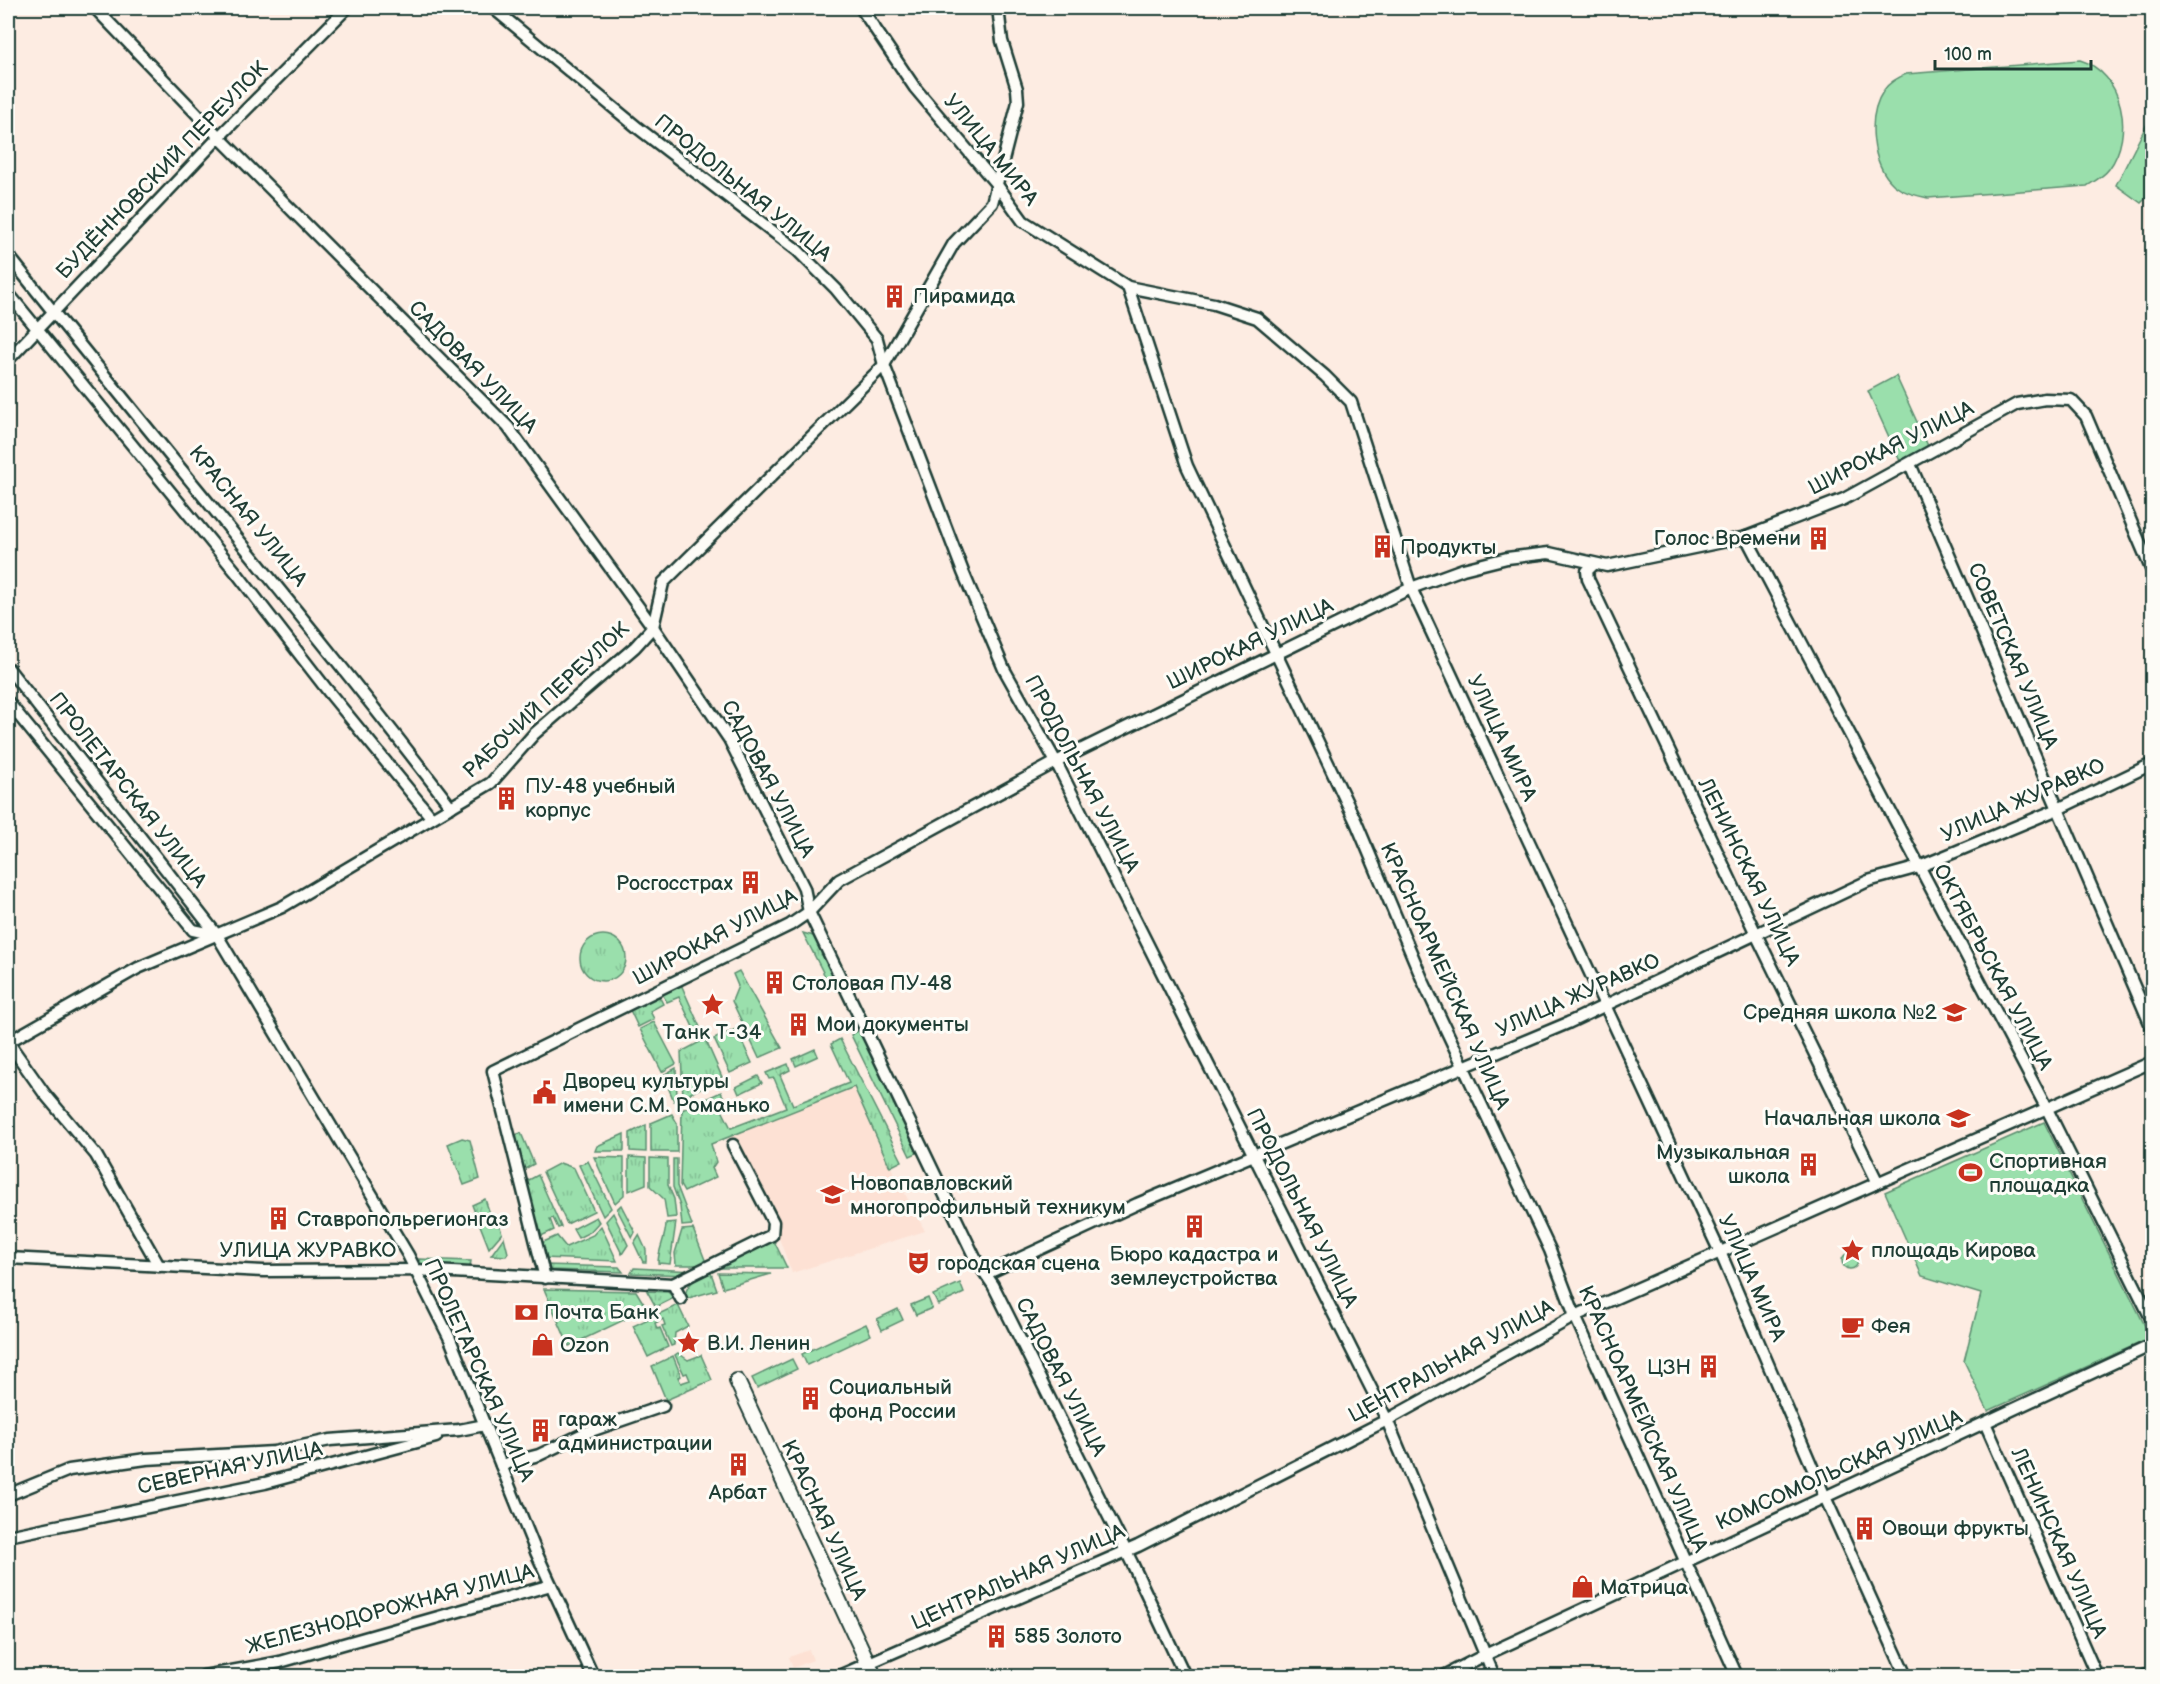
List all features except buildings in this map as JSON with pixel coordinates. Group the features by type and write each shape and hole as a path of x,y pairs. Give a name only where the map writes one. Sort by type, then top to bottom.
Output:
{"street":[{"name":"САДОВАЯ УЛИЦА","path":"94,8 508,427 653,627 729,739 804,888 809,912 976,1260 986,1274 1126,1551 1185,1677"},
{"name":"БУДЁННОВСКИЙ ПЕРЕУЛОК","path":"8,360 219,137 347,8"},
{"name":"ПРОДОЛЬНАЯ УЛИЦА","path":"494,8 638,128 797,250 836,289 877,339 884,365 963,572 1004,669 1056,762 1387,1420 1494,1677"},
{"name":"УЛИЦА МИРА","path":"861,8 915,88 997,185 1023,221 1128,287 1214,304 1257,318 1325,376 1351,402 1411,588 1720,1251 1825,1497 1906,1677"},
{"name":"РАБОЧИЙ ПЕРЕУЛОК","path":"8,1042 138,968 282,907 491,783 534,734 635,647 653,627 663,583 884,365 954,243 992,203 1018,102 1017,89 1002,40 998,8"},
{"name":"КРАСНАЯ УЛИЦА","path":"8,255 264,568 451,807"},
{"name":"КРАСНОАРМЕЙСКАЯ УЛИЦА","path":"1128,287 1187,466 1264,633 1277,652 1356,822 1423,981 1550,1250 1575,1316 1737,1677"},
{"path":"8,293 221,554 431,818"},
{"name":"ШИРОКАЯ УЛИЦА","path":"545,1278 493,1071 790,925 809,912 839,880 1056,762 1411,588 1463,569 1507,558 1549,553 1593,564 1616,564 1746,537 1844,499 2017,404 2045,399 2071,400 2086,416 2152,571"},
{"name":"СОВЕТСКАЯ УЛИЦА","path":"1910,464 2152,1028"},
{"name":"ОКТЯБРЬСКАЯ УЛИЦА","path":"1746,537 2047,1109 2152,1320"},
{"name":"ЛЕНИНСКАЯ УЛИЦА","path":"1575,560 1588,579 1756,934 1877,1181"},
{"path":"1588,579 1587,571 1593,564"},
{"name":"ПРОЛЕТАРСКАЯ УЛИЦА","path":"8,668 217,935 415,1270 450,1339 551,1585 593,1677"},
{"name":"ПРОЛЕТАРСКАЯ УЛИЦА","path":"8,702 193,930 217,935"},
{"name":"УЛИЦА ЖУРАВКО","path":"986,1274 1137,1204 1605,1005 1868,881 1919,867 2058,809 2152,764"},
{"path":"8,1042 44,1093 96,1155 159,1266"},
{"name":"ЦЕНТРАЛЬНАЯ УЛИЦА","path":"839,1677 870,1671 1126,1551 1387,1420 1575,1316 1877,1181 2152,1062"},
{"path":"681,1299 677,1284 772,1235 772,1222 733,1145"},
{"name":"УЛИЦА ЖУРАВКО","path":"8,1258 264,1271 415,1270 677,1284"},
{"name":"КОМСОМОЛЬСКАЯ УЛИЦА","path":"1444,1677 1485,1654 1986,1425 2152,1345"},
{"name":"КРАСНАЯ УЛИЦА","path":"737,1381 870,1671"},
{"path":"501,1465 539,1455 585,1433 663,1406"},
{"name":"СЕВЕРНАЯ УЛИЦА","path":"8,1536 265,1483 485,1425"},
{"name":"ЛЕНИНСКАЯ УЛИЦА","path":"1986,1425 2097,1677"},
{"name":"СЕВЕРНАЯ УЛИЦА","path":"8,1496 69,1470 146,1459 274,1452 330,1440 459,1431"},
{"name":"ЖЕЛЕЗНОДОРОЖНАЯ УЛИЦА","path":"204,1677 279,1662 551,1585"},
{"path":"2143,1677 2152,1672"}],"shaded area":[{"name":"Новопавловский многопрофильный техникум","path":"854,1087 879,1145 925,1231 792,1273 773,1222 729,1137"},
{"path":"809,1650 813,1660 793,1668 789,1657"}],"green space":[{"path":"2080,60 2095,67 2115,91 2123,123 2117,155 2109,169 2087,186 1928,198 1902,190 1886,176 1876,153 1873,126 1878,101 1891,82 1906,74"},
{"path":"2152,114 2152,192 2141,203 2116,185"},
{"path":"1896,376 1928,446 1900,461 1868,391"},
{"path":"803,933 817,937 835,974 826,978"},
{"path":"603,935 619,942 626,958 619,974 603,981 587,974 580,958 587,942"},
{"path":"739,971 782,1048 759,1058 732,1001 738,986 733,974"},
{"path":"680,982 722,1077 683,1097 681,1052 700,1042 679,997 667,1002 662,994 664,989"},
{"path":"655,994 659,996 663,1004 650,1011 654,1019 638,1027 630,1010 632,1006"},
{"path":"654,1022 676,1064 662,1072 640,1029"},
{"path":"736,1029 752,1063 730,1073 714,1039"},
{"path":"861,1029 919,1152 910,1156 851,1035"},
{"path":"840,1039 902,1161 890,1167 854,1087 711,1144 716,1162 712,1168 716,1177 684,1192 680,1185 682,1110 721,1092 725,1100 719,1104 731,1128 786,1107 774,1078 769,1079 766,1073 788,1064 790,1070 780,1075 793,1105 849,1083 831,1044"},
{"path":"815,1049 818,1056 796,1066 793,1059"},
{"path":"676,1068 677,1100 674,1101 663,1075"},
{"path":"758,1076 762,1083 739,1094 736,1087"},
{"path":"672,1114 677,1123 677,1152 651,1152 651,1123"},
{"path":"2044,1122 2151,1338 1988,1411 1964,1361 1981,1294 1922,1276 1885,1192"},
{"path":"646,1125 646,1152 630,1151 630,1133"},
{"path":"521,1133 534,1164 523,1170 512,1136"},
{"path":"624,1134 624,1151 595,1151 597,1146"},
{"path":"462,1138 470,1140 480,1179 464,1185 448,1144"},
{"path":"594,1157 624,1158 624,1195 615,1203"},
{"path":"629,1157 646,1158 646,1184 629,1191"},
{"path":"650,1158 668,1159 668,1185 674,1199 676,1217 667,1218 664,1199 650,1186"},
{"path":"673,1159 677,1159 677,1186 692,1225 682,1226 680,1206 673,1187"},
{"path":"588,1161 611,1208 603,1216 579,1165"},
{"path":"560,1163 574,1168 594,1211 567,1224 543,1172"},
{"path":"538,1175 561,1227 558,1228 553,1218 550,1219 554,1230 539,1237 527,1181"},
{"path":"485,1199 492,1220 500,1227 502,1233 489,1248 472,1205"},
{"path":"621,1205 635,1232 632,1238 617,1209"},
{"path":"613,1213 628,1245 622,1254 606,1221"},
{"path":"596,1217 599,1222 590,1232 578,1238 573,1229"},
{"path":"676,1222 670,1264 658,1263 666,1223"},
{"path":"601,1226 617,1261 543,1258 539,1244 557,1236 566,1247 593,1235"},
{"path":"693,1229 707,1265 676,1265 675,1253 682,1230"},
{"path":"639,1235 646,1250 646,1262 643,1262 634,1243"},
{"path":"504,1237 508,1253 506,1256 491,1255"},
{"path":"774,1241 787,1268 717,1268"},
{"path":"1850,1253 1858,1261 1850,1269 1842,1261"},
{"path":"419,1259 471,1261 470,1267 422,1265"},
{"path":"545,1265 619,1267 623,1272 549,1270"},
{"path":"634,1268 693,1271 687,1275 631,1273"},
{"path":"711,1273 717,1290 685,1299 687,1288 690,1285"},
{"path":"718,1273 771,1274 723,1288"},
{"path":"960,1283 964,1293 938,1305 933,1295"},
{"path":"544,1289 636,1291 647,1309 569,1346"},
{"path":"647,1291 668,1292 674,1298 656,1307"},
{"path":"928,1298 932,1308 916,1315 911,1305"},
{"path":"678,1305 688,1326 675,1333 674,1345 671,1346 662,1326 665,1325 663,1319 655,1323 657,1329 660,1328 668,1347 648,1357 633,1326"},
{"path":"898,1309 903,1320 882,1330 877,1319"},
{"path":"866,1324 871,1335 807,1365 802,1354"},
{"path":"678,1353 688,1360 701,1355 712,1380 666,1400 652,1366 673,1356 681,1376 678,1377 681,1383 690,1380 687,1373 684,1374 675,1355"},
{"path":"792,1359 797,1369 757,1388 752,1378"}],"place":[{"name":"Пирамида","path":"895,296"},
{"name":"Голос Времени","path":"1819,538"},
{"name":"Продукты","path":"1382,547"},
{"name":"ПУ-48 учебный корпус","path":"507,798"},
{"name":"Росгосстрах","path":"751,883"},
{"name":"Столовая ПУ-48","path":"774,983"},
{"name":"Танк Т-34","path":"712,1004"},
{"name":"Средняя школа №2","path":"1955,1012"},
{"name":"Мои документы","path":"798,1024"},
{"name":"Дворец культуры имени С.М. Романько","path":"545,1093"},
{"name":"Начальная школа","path":"1959,1118"},
{"name":"Музыкальная школа","path":"1808,1164"},
{"name":"Cпортивная площадка","path":"1971,1173"},
{"name":"Новопавловский многопрофильный техникум","path":"832,1195"},
{"name":"Ставропольрегионгаз","path":"279,1219"},
{"name":"Бюро кадастра и землеустройства","path":"1194,1226"},
{"name":"площадь Кирова","path":"1853,1250"},
{"name":"городская сцена","path":"919,1263"},
{"name":"Почта Банк","path":"526,1312"},
{"name":"Фея","path":"1853,1326"},
{"name":"В.И. Ленин","path":"689,1343"},
{"name":"Ozon","path":"542,1345"},
{"name":"ЦЗН","path":"1709,1367"},
{"name":"Социальный фонд России","path":"811,1399"},
{"name":"гараж администрации","path":"540,1431"},
{"name":"Арбат","path":"738,1464"},
{"name":"Овощи фрукты","path":"1864,1528"},
{"name":"Матрица","path":"1582,1587"},
{"name":"585 Золото","path":"996,1636"}]}
